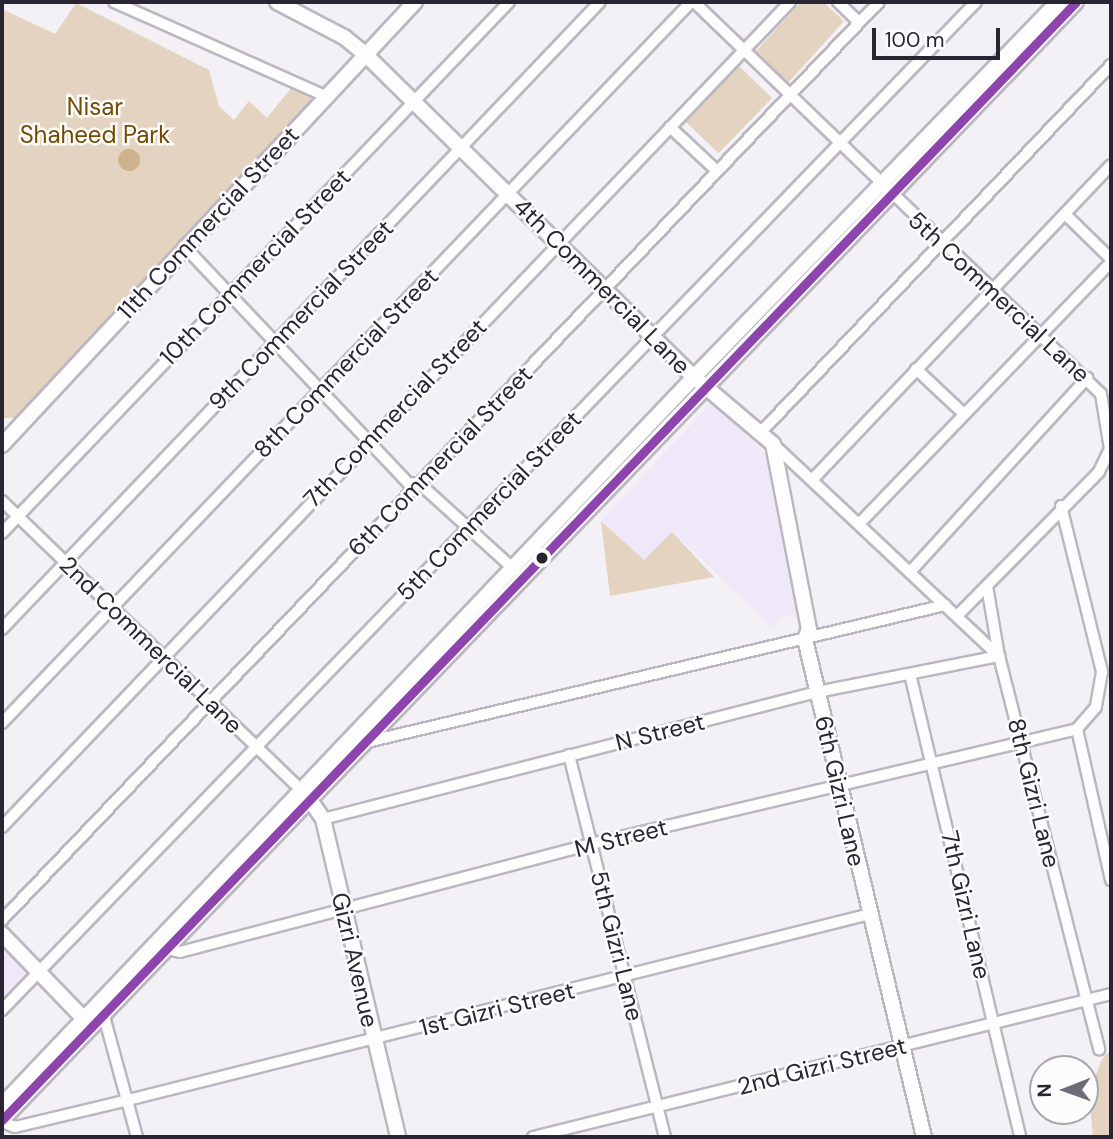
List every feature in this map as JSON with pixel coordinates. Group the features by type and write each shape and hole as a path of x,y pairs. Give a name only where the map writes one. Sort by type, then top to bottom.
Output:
{"main road":[{"name":"4th Commercial Lane","path":"277,2 345,37 365,54 412,103 607,287 699,381 773,443"},
{"name":"11th Commercial Street","path":"3,442 415,2"},
{"path":"2,1105 167,949 306,793 344,746 885,189 1058,2"},
{"path":"885,189 1076,2"},
{"path":"2,1121 93,1017 306,793 362,743 699,381"},
{"name":"6th Gizri Lane","path":"773,443 809,629 805,639 924,1137"},
{"name":"Gizri Avenue","path":"306,793 323,819 398,1137"},
{"path":"2,934 37,974 93,1017"}],"street":[{"path":"114,2 327,97"},
{"name":"10th Commercial Street","path":"2,533 509,2"},
{"name":"9th Commercial Street","path":"2,629 600,2"},
{"name":"5th Commercial Lane","path":"693,2 1101,394 1110,449 1099,472 1061,506 957,616"},
{"name":"8th Commercial Street","path":"2,723 693,2"},
{"name":"7th Commercial Street","path":"2,827 368,440 790,2"},
{"path":"838,2 859,22"},
{"name":"6th Commercial Street","path":"2,920 879,2"},
{"name":"5th Commercial Street","path":"2,1010 976,2"},
{"path":"761,432 1111,65"},
{"path":"670,127 717,171"},
{"path":"812,480 1111,165"},
{"path":"859,524 1111,260 1065,214"},
{"path":"184,246 408,483 420,484 515,570"},
{"path":"916,369 964,414"},
{"path":"910,572 1087,378"},
{"name":"4th Commercial Lane","path":"773,443 999,656"},
{"name":"2nd Commercial Lane","path":"2,501 306,793"},
{"path":"1061,506 1102,672 1096,707 1077,729 1111,880"},
{"name":"8th Gizri Lane","path":"987,586 999,656 1099,1049"},
{"path":"344,746 945,605"},
{"name":"N Street","path":"323,819 817,692 999,656"},
{"name":"7th Gizri Lane","path":"910,674 1020,1137"},
{"name":"M Street","path":"167,949 180,951 343,911 592,844 1077,729"},
{"name":"5th Gizri Lane","path":"569,755 665,1137"},
{"name":"1st Gizri Street","path":"2,1121 15,1126 128,1100 626,978 870,914"},
{"name":"2nd Gizri Street","path":"533,1137 1111,994"},
{"path":"93,1017 128,1100 137,1137"}],"shaded area":[{"path":"129,149 137,152 140,160 137,168 129,171 121,168 118,160 121,152"},
{"path":"712,402 766,454 803,614 784,616 773,628 673,532 644,560 601,521"},
{"path":"2,942 35,975 2,1008"}],"green space":[{"path":"801,2 823,2 844,21 788,83 754,53"},
{"name":"Nisar Shaheed Park","path":"76,3 209,70 219,106 234,120 249,101 267,118 291,88 317,101 17,418 2,418 2,9 55,34"},
{"path":"739,66 772,98 719,153 686,121"},
{"path":"601,521 644,560 672,532 714,577 610,596"},
{"path":"1111,1050 1111,1137 1093,1137 1092,1125 1099,1125 1099,1067 1102,1059"}],"transit line":[{"path":"2,1120 1076,2"}]}
